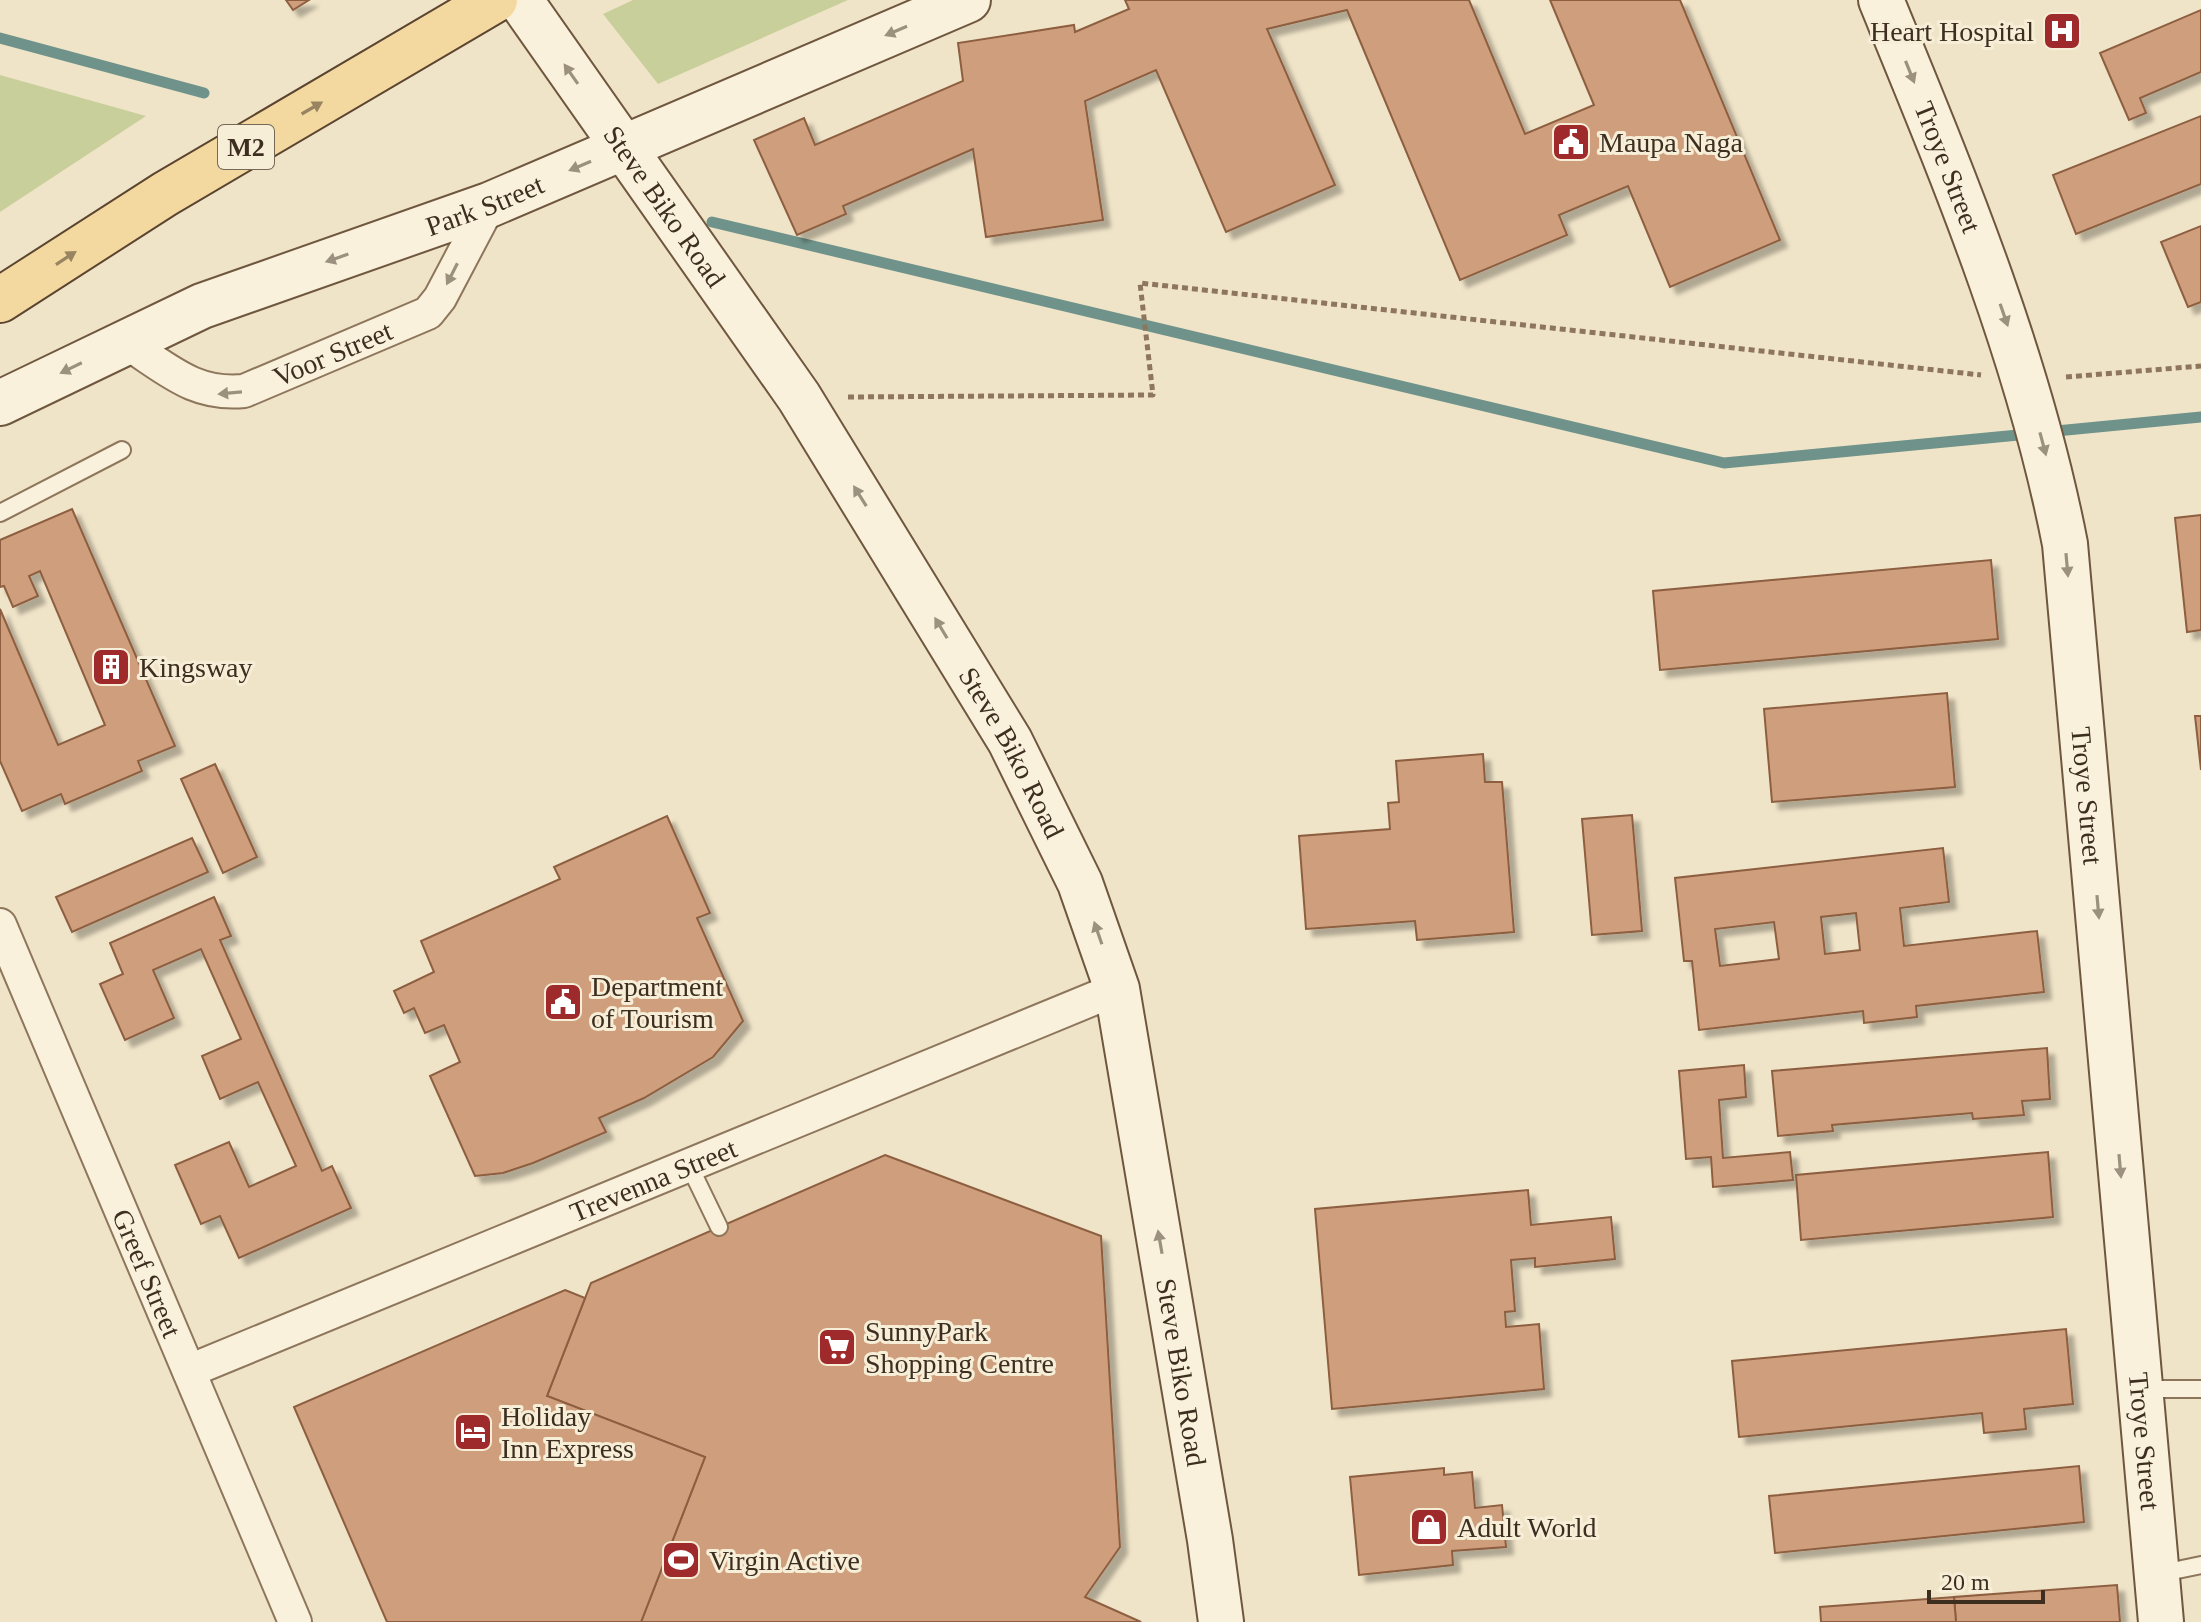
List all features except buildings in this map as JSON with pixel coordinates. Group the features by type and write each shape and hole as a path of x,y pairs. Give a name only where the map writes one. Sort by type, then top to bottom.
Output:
{"main road":[{"name":"M2","path":"0,300 165,194 495,0"},
{"name":"Steve Biko Road","path":"520,0 799,397 1010,741 1080,883 1117,989 1210,1540 1221,1622"},
{"name":"Park Street","path":"0,403 202,306 489,205 968,0"},
{"name":"Troye Street","path":"1881,0 1969,217 2029,390 2065,544 2161,1622"}],"street":[{"name":"Voor Street","path":"125,342 190,383 216,394 244,391 428,313 440,298 489,205"},
{"name":"Greef Street","path":"0,925 295,1622"},
{"name":"Trevenna Street","path":"189,1371 1117,989"}],"lane":[{"path":"0,513 122,450"},
{"path":"689,1165 719,1227"},
{"path":"2140,1389 2201,1389"},
{"path":"2156,1574 2201,1565"}],"path":[{"path":"799,397 1153,395 1140,283 2029,390 2201,366"}],"green space":[{"path":"633,0 848,0 658,84 603,14"},
{"path":"0,75 146,116 0,212"}],"waterway":[{"path":"0,38 204,93"},
{"path":"712,222 1724,463 2029,434"},
{"path":"2046,432 2201,417"}],"place":[{"name":"Heart Hospital","path":"2062,31"},
{"name":"Maupa Naga","path":"1571,142"},
{"name":"Kingsway","path":"111,667"},
{"name":"Department of Tourism","path":"563,1002"},
{"name":"SunnyPark Shopping Centre","path":"837,1347"},
{"name":"Holiday Inn Express","path":"473,1432"},
{"name":"Adult World","path":"1429,1527"},
{"name":"Virgin Active","path":"681,1560"}]}
